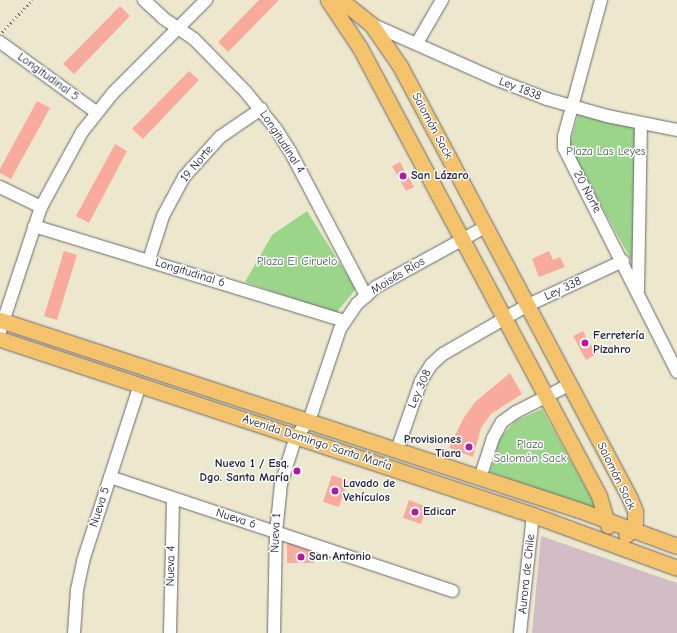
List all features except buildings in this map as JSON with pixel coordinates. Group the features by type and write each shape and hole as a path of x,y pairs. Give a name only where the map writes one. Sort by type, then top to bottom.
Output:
{"main road":[{"name":"Salomón Sack","path":"328,0 360,48 544,397 599,496 615,544"},
{"name":"Salomón Sack","path":"341,0 371,24 400,66 526,306 633,505 635,517 633,529"},
{"name":"Avenida Domingo Santa María","path":"1,324 309,421 633,529 677,546"},
{"name":"Avenida Domingo Santa María","path":"0,339 533,515 677,568"},
{"path":"615,544 633,529"}],"street":[{"name":"Longitudinal 4","path":"144,0 163,18 194,39 261,109 290,151 366,296"},
{"path":"1,324 34,226 66,159 96,112 206,0"},
{"path":"417,43 442,0"},
{"name":"20 Norte","path":"601,0 564,136 564,148 623,261 677,372"},
{"name":"Ley 1838","path":"371,24 417,43 495,79 573,107 641,124 677,130"},
{"name":"Longitudinal 5","path":"0,42 96,112"},
{"name":"19 Norte","path":"149,260 163,216 184,177 220,137 261,109"},
{"path":"638,294 641,124"},
{"path":"0,187 42,207"},
{"name":"Longitudinal 6","path":"34,226 344,321"},
{"name":"Moisés Ríos","path":"296,436 309,421 344,321 366,296 385,282 485,227"},
{"name":"Ley 338","path":"504,319 526,306 623,261"},
{"name":"Ley 308","path":"397,450 418,389 431,366 450,350 504,319"},
{"name":"Nueva 5","path":"74,633 79,576 140,385"},
{"path":"480,478 493,438 502,422 516,412 569,385"},
{"name":"Nueva 1","path":"274,633 276,532 281,484 296,436"},
{"name":"Nueva 6","path":"110,478 453,591"},
{"name":"Nueva 4","path":"170,633 173,498"},
{"name":"Aurora de Chile","path":"520,633 533,515"}],"path":[{"path":"0,34 32,0"}],"shaded area":[{"path":"541,536 677,583 677,633 532,633"}],"green space":[{"name":"Plaza Las Leyes","path":"578,115 637,126 634,265 569,147"},
{"name":"Plaza El Ciruelo","path":"307,211 356,289 336,313 245,282 272,235"},
{"name":"Plaza Salomón Sack","path":"542,409 597,509 490,472 500,438 515,421"}],"place":[{"name":"San Lázaro","path":"403,176"},
{"name":"Ferretería Pizahro","path":"585,343"},
{"name":"Provisiones Tiara","path":"469,447"},
{"name":"Nueva 1 / Esq. Dgo. Santa María","path":"297,471"},
{"name":"Lavado de Vehículos","path":"335,491"},
{"name":"Edicar","path":"415,512"},
{"name":"San Antonio","path":"301,557"}]}
